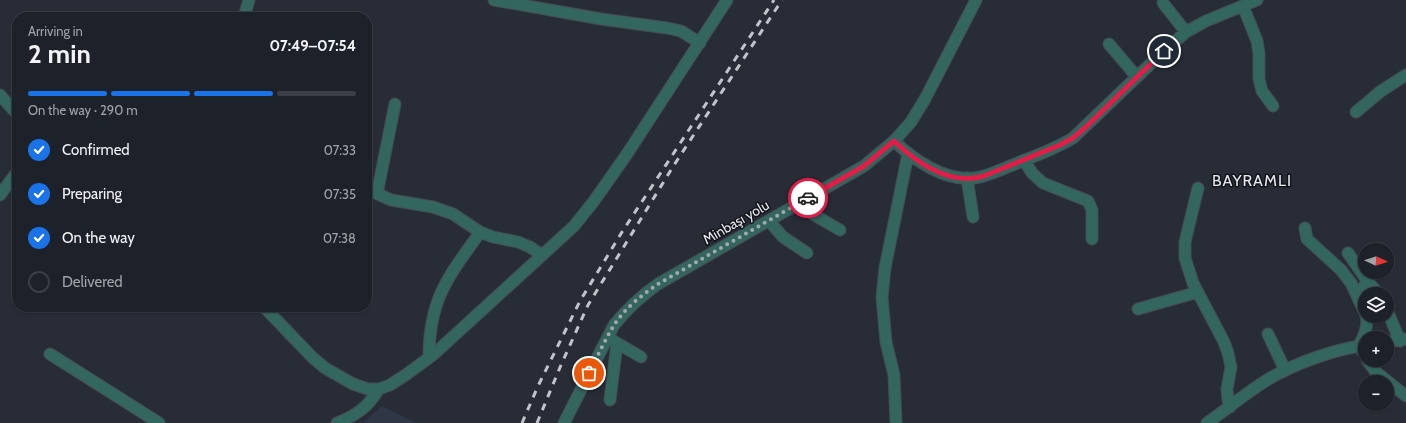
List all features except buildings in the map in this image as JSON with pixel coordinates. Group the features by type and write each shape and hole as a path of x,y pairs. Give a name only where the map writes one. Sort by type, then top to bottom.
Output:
{"street":[{"path":"245,12 249,0"},
{"path":"494,0 601,19 667,28 681,31 700,43"},
{"path":"269,312 324,368 353,384 368,389 379,389 390,385 407,374 430,357 574,226 594,201 627,154 727,0"},
{"name":"Minbaşı yolu","path":"564,423 612,340 614,325 643,295 658,284 864,166 894,141 911,122 925,98 976,0"},
{"path":"894,141 918,161 939,172 958,178 975,178 984,176 1060,145 1073,138 1186,32 1206,21 1257,0"},
{"path":"1163,3 1186,32"},
{"path":"1243,6 1257,41 1259,53 1258,79 1262,91 1273,106"},
{"path":"1108,44 1138,77"},
{"path":"1356,112 1381,91 1406,75"},
{"path":"0,95 12,108"},
{"path":"395,104 372,192 391,200 433,207 453,214 480,232 493,237 518,242 530,247 542,256"},
{"path":"896,423 894,375 886,342 882,297 885,268 908,154"},
{"path":"1024,160 1032,173 1043,183 1088,201 1092,210 1092,239"},
{"path":"967,178 973,217"},
{"path":"0,195 12,179"},
{"path":"1198,188 1185,242 1185,258 1193,283 1224,342 1228,353 1231,367 1227,389 1230,407"},
{"path":"803,201 810,212 840,230"},
{"path":"769,221 783,237 807,253"},
{"path":"1305,228 1307,239 1341,270 1351,283 1358,299"},
{"path":"430,357 429,337 435,308 446,283 480,232"},
{"path":"1348,253 1373,287"},
{"path":"1355,292 1369,283"},
{"path":"1138,309 1198,292"},
{"path":"1394,323 1403,340"},
{"path":"1268,334 1285,370"},
{"path":"610,400 612,340 641,357"},
{"path":"1207,423 1266,381 1285,370 1328,354 1358,347"},
{"path":"50,354 159,423"},
{"path":"1372,367 1376,372 1406,396"},
{"path":"337,423 362,411 373,400 379,389"}],"shaded area":[{"path":"382,406 417,423 363,423"}],"railway":[{"path":"522,423 538,386 580,301 622,232 774,0"},
{"path":"537,423 588,305 674,165 782,0"}],"way so far":[{"path":"589,373 614,325 643,295 658,284 808,198"}],"district":[{"name":"BAYRAMLI","path":"1252,180"}],"route":[{"path":"808,198 864,166 894,141 918,161 939,172 958,178 975,178 984,176 1024,160 1073,138 1164,51"}]}
